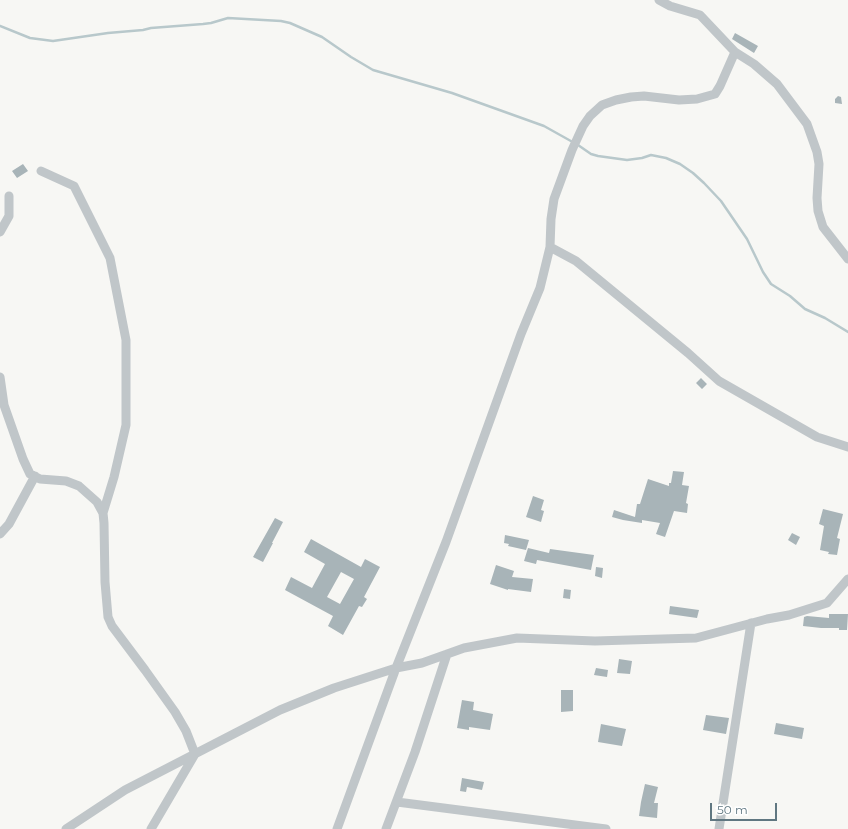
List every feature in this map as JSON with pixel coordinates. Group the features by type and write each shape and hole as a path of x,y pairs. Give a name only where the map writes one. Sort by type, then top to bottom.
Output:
{"street":[{"path":"659,0 670,6 700,15 735,52 754,64 776,84 807,124 816,146 819,164 817,198 818,212 822,227 848,259"},
{"path":"337,829 396,668 451,527 521,334 540,288 550,248 551,219 554,200 578,137 590,116 602,105 616,100 644,96 679,100 715,94 735,52"},
{"path":"41,171 74,186 110,258 126,340 126,425 114,477 103,513 104,582 108,617 112,626 174,712 186,732 194,754 151,829"},
{"path":"0,232 9,216 8,196"},
{"path":"550,248 576,261 677,344 719,381 817,437 848,447"},
{"path":"0,377 4,405 23,459 30,474 40,479 66,481 79,486 97,502 103,513"},
{"path":"0,534 9,524 35,476"},
{"path":"66,829 125,790 280,710 334,688 396,668 422,663 464,648 517,638 595,641 696,638 751,623 789,615 827,603 848,579"},
{"path":"719,829 751,623"},
{"path":"386,829 433,700 447,654"},
{"path":"397,802 606,829"}],"building":[{"path":"735,33 758,46 754,53 732,39"},
{"path":"838,96 841,97 842,104 835,103 835,99"},
{"path":"23,164 28,171 17,178 12,171"},
{"path":"701,378 707,384 702,389 696,383"},
{"path":"673,471 684,472 682,485 689,486 686,503 688,504 687,513 674,511 665,537 656,534 660,523 642,520 642,523 612,517 614,510 635,517 637,504 640,504 648,479 669,486"},
{"path":"533,496 544,500 541,510 544,511 541,522 526,517"},
{"path":"823,509 843,514 837,538 840,539 837,555 828,554 829,552 820,550 824,526 819,524"},
{"path":"275,518 283,522 263,562 253,557"},
{"path":"792,533 800,537 796,545 788,540"},
{"path":"505,535 529,540 526,550 508,546 509,544 504,543"},
{"path":"311,539 361,567 365,559 380,567 364,597 367,599 362,607 359,606 343,635 328,626 333,616 285,590 291,577 312,588 325,564 304,552","holes":["341,572 354,579 340,604 327,597"]},
{"path":"528,548 549,553 550,549 594,555 591,570 537,560 536,564 524,561"},
{"path":"496,565 514,571 512,577 533,579 531,592 508,590 490,584"},
{"path":"596,567 603,568 602,578 595,576"},
{"path":"564,589 571,590 570,599 563,598"},
{"path":"670,606 699,610 697,618 669,614"},
{"path":"829,614 848,614 847,630 839,630 839,628 803,626 804,617 829,618"},
{"path":"619,659 632,661 630,674 617,673"},
{"path":"596,668 608,670 607,677 594,675"},
{"path":"561,690 573,690 573,711 561,712"},
{"path":"462,700 474,702 473,710 493,714 490,730 469,727 469,730 457,728"},
{"path":"706,715 729,718 726,734 703,730"},
{"path":"776,723 804,728 802,739 774,734"},
{"path":"601,724 626,729 622,746 598,742"},
{"path":"462,778 484,782 482,790 467,787 466,792 460,791"},
{"path":"645,784 658,787 654,803 658,803 657,818 639,816"}],"waterway":[{"path":"0,26 30,38 53,41 151,28 211,23 228,18 281,21 290,23 322,37 373,70 452,93 544,126 591,154 627,160 651,155 666,158 680,164 693,173 721,201 747,239 763,272 771,284 790,296 805,309 825,318 848,332"}]}
